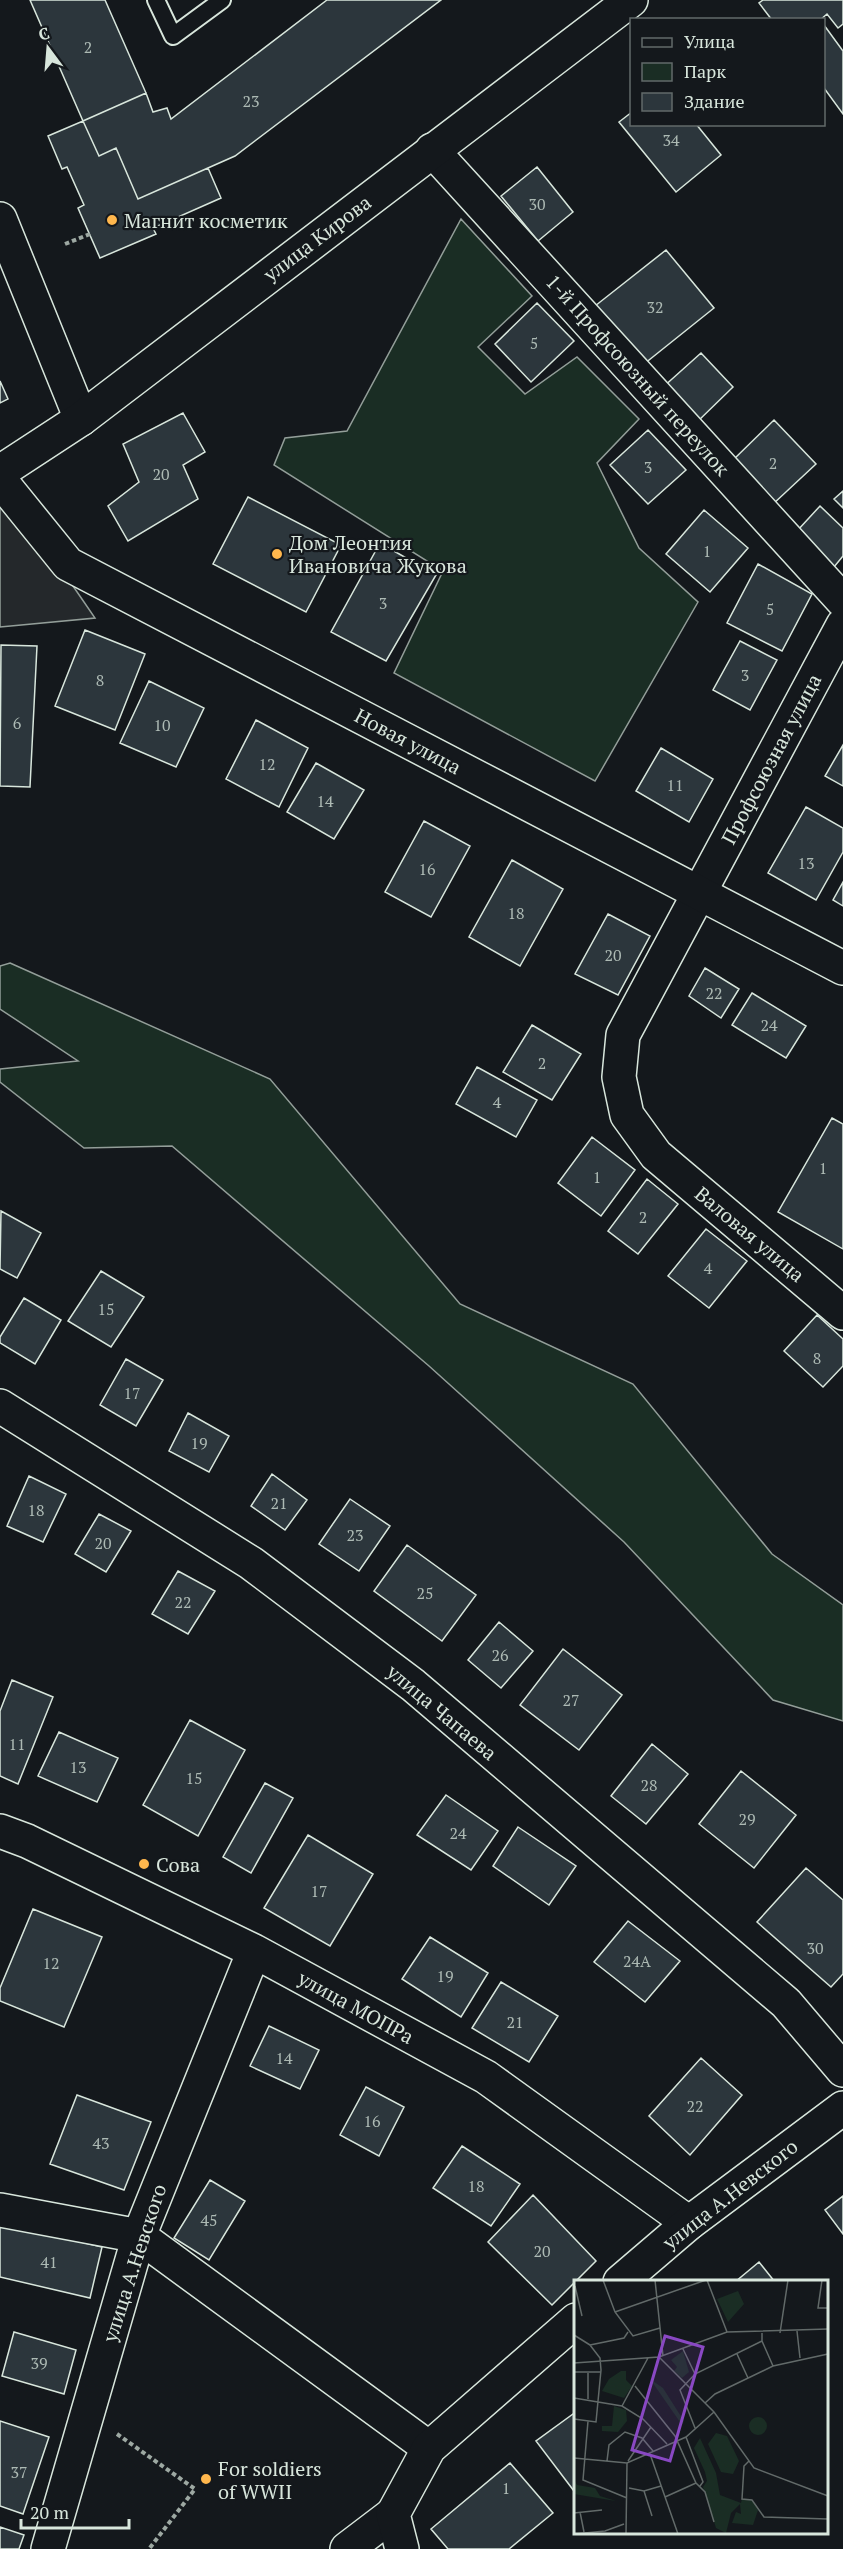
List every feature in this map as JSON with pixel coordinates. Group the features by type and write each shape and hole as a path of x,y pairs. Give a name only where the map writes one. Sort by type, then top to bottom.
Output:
{"street":[{"name":"улица Кирова","path":"0,472 81,419 631,0"},
{"name":"1-й Профсоюзный переулок","path":"432,150 843,601"},
{"path":"0,219 81,419"},
{"name":"Новая улица","path":"0,480 68,564 843,968"},
{"name":"Профсоюзная улица","path":"656,1155 627,1115 619,1077 623,1035 843,625"},
{"name":"Валовая улица","path":"656,1155 843,1313"},
{"name":"улица Чапаева","path":"0,1406 251,1563 413,1685 786,2003 843,2070"},
{"name":"улица МОПРа","path":"0,1831 254,1951 486,2077 689,2223"},
{"name":"улица А.Невского","path":"48,2549 139,2236 254,1951"},
{"name":"улица А.Невского","path":"622,2280 689,2223 843,2108"},
{"path":"0,2210 139,2236 429,2448"},
{"path":"347,2549 393,2514 429,2448 574,2322"},
{"path":"393,2514 402,2549"}],"lane":[{"path":"156,0 172,36 222,0"}],"path":[{"path":"65,244 90,234"},
{"path":"88,2413 195,2489 149,2549"}],"green space":[{"path":"461,219 532,296 478,347 525,394 577,357 639,419 597,463 639,548 698,602 595,781 394,673 443,571 274,465 285,438 347,431"},
{"path":"10,963 270,1079 460,1304 633,1384 772,1554 843,1605 843,1721 773,1700 624,1542 429,1366 172,1146 84,1148 0,1082 0,1069 78,1061 0,1009 0,966"}],"shaded area":[{"path":"0,480 84,602 95,618 0,627"}],"building":[{"path":"30,0 105,0 146,93 83,121"},
{"path":"327,0 441,0 235,156 138,199 116,148 99,156 83,121 146,93 153,112 167,108 171,119"},
{"path":"763,0 843,0 843,24 838,28 827,14 822,18 770,18 759,3"},
{"path":"825,26 843,51 843,114 825,89"},
{"path":"630,114 630,126 698,126 721,155 676,192 619,122"},
{"path":"83,121 99,156 116,148 138,199 208,168 221,198 153,228 156,234 100,258 78,208 84,205 67,167 62,169 48,136"},
{"path":"537,167 573,212 538,241 501,196"},
{"path":"666,250 714,308 644,364 595,306"},
{"path":"537,303 574,341 531,382 495,344"},
{"path":"701,353 733,387 695,424 662,388"},
{"path":"0,381 8,399 0,403"},
{"path":"183,413 205,452 183,465 198,499 128,541 108,506 139,482 123,444"},
{"path":"774,420 816,464 772,505 731,462"},
{"path":"648,430 686,470 648,504 610,465"},
{"path":"843,491 843,508 834,499"},
{"name":"Дом Леонтия Ивановича Жукова","path":"248,497 341,545 306,612 213,564"},
{"path":"820,506 843,528 843,556 834,567 797,531"},
{"path":"704,510 748,548 710,592 666,554"},
{"path":"380,543 436,575 386,661 331,632"},
{"path":"758,564 812,594 782,651 727,623"},
{"path":"85,630 145,654 115,730 55,706"},
{"path":"740,641 777,660 750,710 713,690"},
{"path":"1,645 37,646 30,787 0,786"},
{"path":"149,681 204,708 176,767 120,743"},
{"path":"256,720 308,748 279,807 226,779"},
{"path":"843,745 843,786 825,776"},
{"path":"661,748 713,779 689,822 636,791"},
{"path":"316,763 364,790 334,839 287,812"},
{"path":"806,807 843,828 843,852 816,900 768,873"},
{"path":"424,821 470,846 431,917 385,892"},
{"path":"512,860 563,889 520,966 469,937"},
{"path":"843,882 843,906 833,900"},
{"path":"608,914 650,936 618,995 575,974"},
{"path":"705,968 739,989 721,1018 689,996"},
{"path":"752,993 806,1026 786,1058 732,1025"},
{"path":"532,1025 581,1054 552,1100 503,1072"},
{"path":"477,1067 537,1100 516,1137 456,1104"},
{"path":"832,1118 843,1124 843,1249 778,1212"},
{"path":"592,1137 635,1170 601,1216 558,1183"},
{"path":"647,1179 678,1204 638,1254 608,1231"},
{"path":"1,1211 41,1233 17,1278 0,1269"},
{"path":"706,1229 747,1261 709,1308 668,1276"},
{"path":"101,1271 144,1297 111,1347 68,1321"},
{"path":"24,1298 61,1320 35,1364 0,1343 0,1337"},
{"path":"817,1315 843,1339 843,1366 823,1387 784,1351"},
{"path":"126,1359 163,1380 136,1426 100,1405"},
{"path":"188,1413 229,1436 209,1472 169,1451"},
{"path":"272,1474 307,1500 285,1530 251,1506"},
{"path":"29,1476 66,1494 43,1542 7,1526"},
{"path":"350,1499 390,1526 359,1571 319,1544"},
{"path":"99,1514 131,1531 106,1572 75,1554"},
{"path":"407,1545 476,1595 442,1641 374,1591"},
{"path":"178,1571 215,1591 188,1634 152,1614"},
{"path":"499,1622 533,1651 501,1688 468,1660"},
{"path":"563,1649 622,1695 579,1750 520,1705"},
{"path":"12,1680 53,1697 18,1784 0,1776 0,1711"},
{"path":"190,1720 245,1750 198,1836 143,1805"},
{"path":"59,1732 118,1758 97,1802 38,1776"},
{"path":"652,1744 688,1774 646,1824 611,1796"},
{"path":"741,1771 796,1815 754,1868 699,1824"},
{"path":"265,1783 293,1798 251,1873 223,1857"},
{"path":"446,1795 498,1831 471,1870 417,1835"},
{"path":"518,1827 576,1866 549,1905 493,1866"},
{"path":"308,1835 373,1874 330,1946 264,1908"},
{"path":"806,1868 843,1900 843,1974 831,1987 757,1922"},
{"path":"33,1909 102,1937 64,2027 0,2001 0,1988"},
{"path":"628,1921 680,1961 645,2002 594,1962"},
{"path":"430,1937 488,1973 461,2017 402,1979"},
{"path":"501,1982 558,2016 529,2062 472,2028"},
{"path":"269,2026 319,2050 300,2089 250,2066"},
{"path":"701,2058 742,2095 690,2155 649,2116"},
{"path":"366,2087 404,2107 379,2156 340,2135"},
{"path":"77,2095 151,2122 124,2190 50,2164"},
{"path":"462,2146 520,2184 491,2226 433,2188"},
{"path":"210,2180 245,2201 209,2260 174,2238"},
{"path":"533,2195 596,2261 577,2280 574,2280 574,2283 552,2305 488,2242"},
{"path":"843,2196 843,2234 825,2210"},
{"path":"0,2223 102,2247 90,2298 0,2277"},
{"path":"759,2262 773,2280 737,2280"},
{"path":"14,2332 76,2350 64,2394 2,2376"},
{"path":"573,2414 574,2491 536,2441"},
{"path":"0,2421 49,2437 23,2514 0,2506"},
{"path":"510,2463 553,2513 509,2549 448,2549 431,2529"},
{"path":"0,2527 24,2535 19,2549 0,2549"}],"place":[{"name":"Магнит косметик","path":"112,220"},
{"name":"Дом Леонтия Ивановича Жукова","path":"277,554"},
{"name":"Сова","path":"144,1864"},
{"name":"For soldiers of WWII","path":"206,2479"}]}
